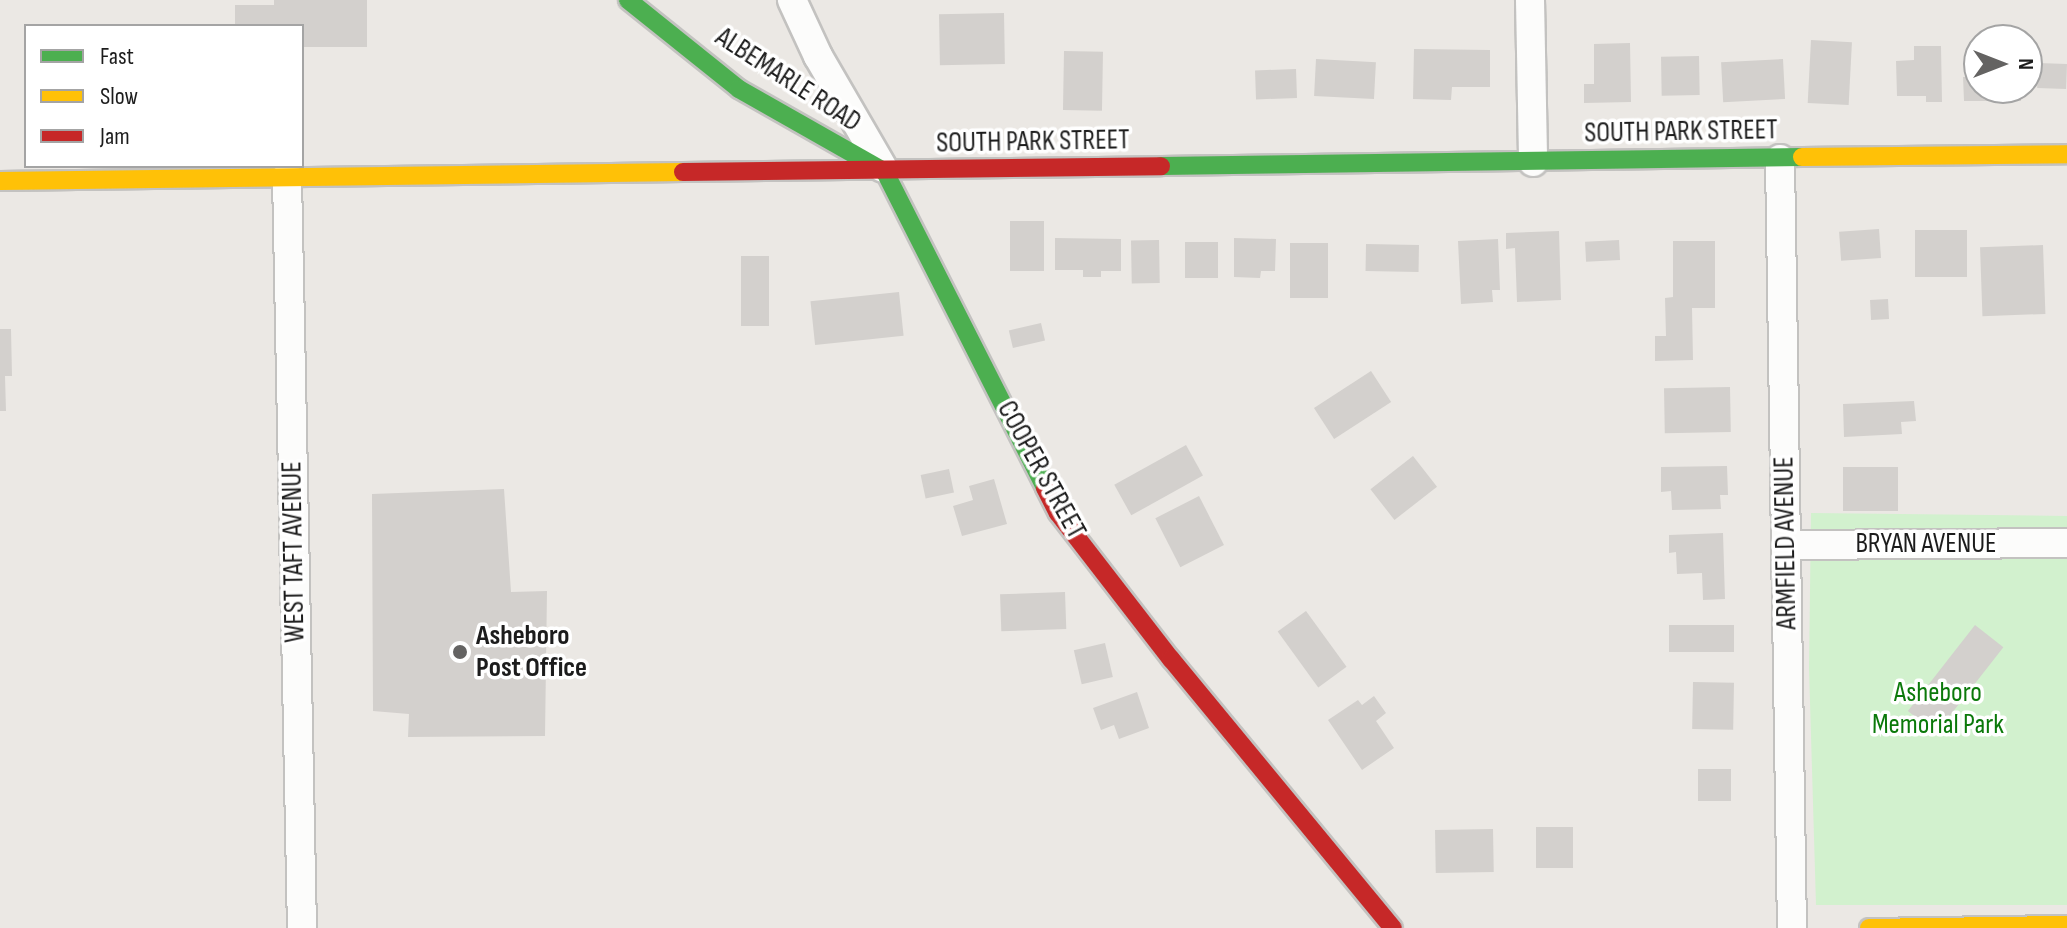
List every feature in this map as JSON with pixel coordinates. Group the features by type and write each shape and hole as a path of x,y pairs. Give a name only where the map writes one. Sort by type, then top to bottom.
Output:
{"main road":[{"name":"ALBEMARLE ROAD","path":"628,0 739,89 885,172"},
{"name":"SOUTH PARK STREET","path":"0,181 885,172 2067,154"},
{"name":"COOPER STREET","path":"885,172 1058,513 1171,659 1393,928"},
{"path":"1869,928 2067,925"}],"street":[{"name":"COOPER STREET","path":"792,0 818,56 885,172"},
{"path":"1530,0 1533,162"},
{"name":"ARMFIELD AVENUE","path":"1780,159 1792,928"},
{"name":"WEST TAFT AVENUE","path":"287,176 302,928"},
{"name":"BRYAN AVENUE","path":"1786,545 2067,543"}],"green space":[{"name":"Asheboro Memorial Park","path":"1811,513 2067,516 2067,905 1816,905 1809,668"}],"building":[{"path":"274,0 367,0 367,47 304,47 304,24 235,24 235,5 274,5"},
{"path":"1004,13 1005,64 940,65 939,14"},
{"path":"1811,40 1852,42 1849,105 1808,103"},
{"path":"1630,43 1631,102 1584,103 1584,84 1594,84 1594,44"},
{"path":"1914,46 1941,46 1942,102 1926,102 1926,96 1897,96 1896,61 1914,60"},
{"path":"1414,49 1490,50 1490,87 1452,87 1451,100 1413,99"},
{"path":"1064,51 1103,52 1102,111 1063,110"},
{"path":"1699,56 1700,95 1662,96 1661,57"},
{"path":"1316,59 1376,62 1374,99 1314,96"},
{"path":"1783,59 1785,99 1723,102 1721,62"},
{"path":"2043,63 2067,64 2066,89 2043,88"},
{"path":"1296,69 1297,98 1256,99 1255,70"},
{"path":"1010,221 1044,221 1044,271 1010,271"},
{"path":"1879,229 1881,258 1841,261 1839,232"},
{"path":"1915,230 1967,230 1967,277 1915,277"},
{"path":"1559,231 1561,300 1517,302 1515,248 1506,249 1506,233"},
{"path":"1055,238 1121,239 1121,271 1101,271 1101,277 1083,277 1083,270 1055,270"},
{"path":"1234,238 1276,239 1275,271 1261,271 1260,278 1234,277"},
{"path":"1498,239 1500,290 1492,290 1493,302 1461,304 1458,241"},
{"path":"1131,240 1159,240 1160,283 1132,283"},
{"path":"1619,240 1620,260 1586,262 1585,242"},
{"path":"1673,241 1715,241 1715,308 1692,308 1693,360 1655,361 1655,336 1666,336 1665,298 1673,297"},
{"path":"1185,242 1218,242 1218,278 1185,278"},
{"path":"1290,243 1328,243 1328,298 1290,298"},
{"path":"1366,244 1419,245 1419,272 1366,271"},
{"path":"2043,245 2045,314 1982,316 1980,247"},
{"path":"741,256 769,256 769,326 741,326"},
{"path":"899,292 904,336 815,345 810,301"},
{"path":"1888,299 1889,319 1871,320 1870,300"},
{"path":"1041,323 1045,341 1013,348 1009,330"},
{"path":"0,329 11,329 12,376 5,376 6,411 0,411"},
{"path":"1371,371 1391,402 1334,439 1314,408"},
{"path":"1730,387 1731,432 1665,433 1664,388"},
{"path":"1914,401 1916,421 1901,422 1902,434 1844,437 1843,404"},
{"path":"1186,445 1203,476 1131,515 1114,485"},
{"path":"1413,456 1437,487 1394,520 1370,489"},
{"path":"1727,466 1728,495 1720,495 1721,509 1672,510 1671,491 1661,492 1661,467"},
{"path":"1843,467 1898,467 1898,511 1843,511"},
{"path":"949,469 954,492 926,499 921,475"},
{"path":"994,479 1007,524 962,536 953,506 973,500 969,486"},
{"name":"Asheboro Post Office","path":"504,489 511,592 547,591 545,736 408,737 409,714 373,711 372,494"},
{"path":"1199,496 1224,545 1180,567 1155,518"},
{"path":"1723,533 1725,599 1703,600 1702,573 1677,574 1676,552 1669,553 1669,535"},
{"path":"1065,592 1066,629 1001,631 1000,594"},
{"path":"1306,611 1347,667 1318,687 1278,632"},
{"path":"1669,625 1734,625 1734,652 1669,652"},
{"path":"1975,625 2003,647 1936,733 1908,711"},
{"path":"1105,643 1113,677 1082,684 1074,650"},
{"path":"1693,682 1734,683 1733,730 1692,729"},
{"path":"1137,692 1149,728 1119,739 1114,725 1101,730 1093,708"},
{"path":"1374,696 1386,713 1376,721 1394,748 1362,770 1328,720 1358,700 1362,705"},
{"path":"1698,769 1731,769 1731,801 1698,801"},
{"path":"1536,827 1573,827 1573,868 1536,868"},
{"path":"1493,829 1494,872 1436,873 1435,830"}],"traffic: fast":[{"path":"628,0 739,89 885,172 1045,488"},
{"path":"1161,166 1802,157"}],"traffic: slow":[{"path":"1802,157 2067,154"},
{"path":"0,181 683,172"},
{"path":"1869,928 2067,925"}],"traffic: jam":[{"path":"683,172 1161,166"},
{"path":"1045,488 1058,513 1171,659 1393,928"}],"place":[{"name":"Asheboro Post Office","path":"460,652"}]}
